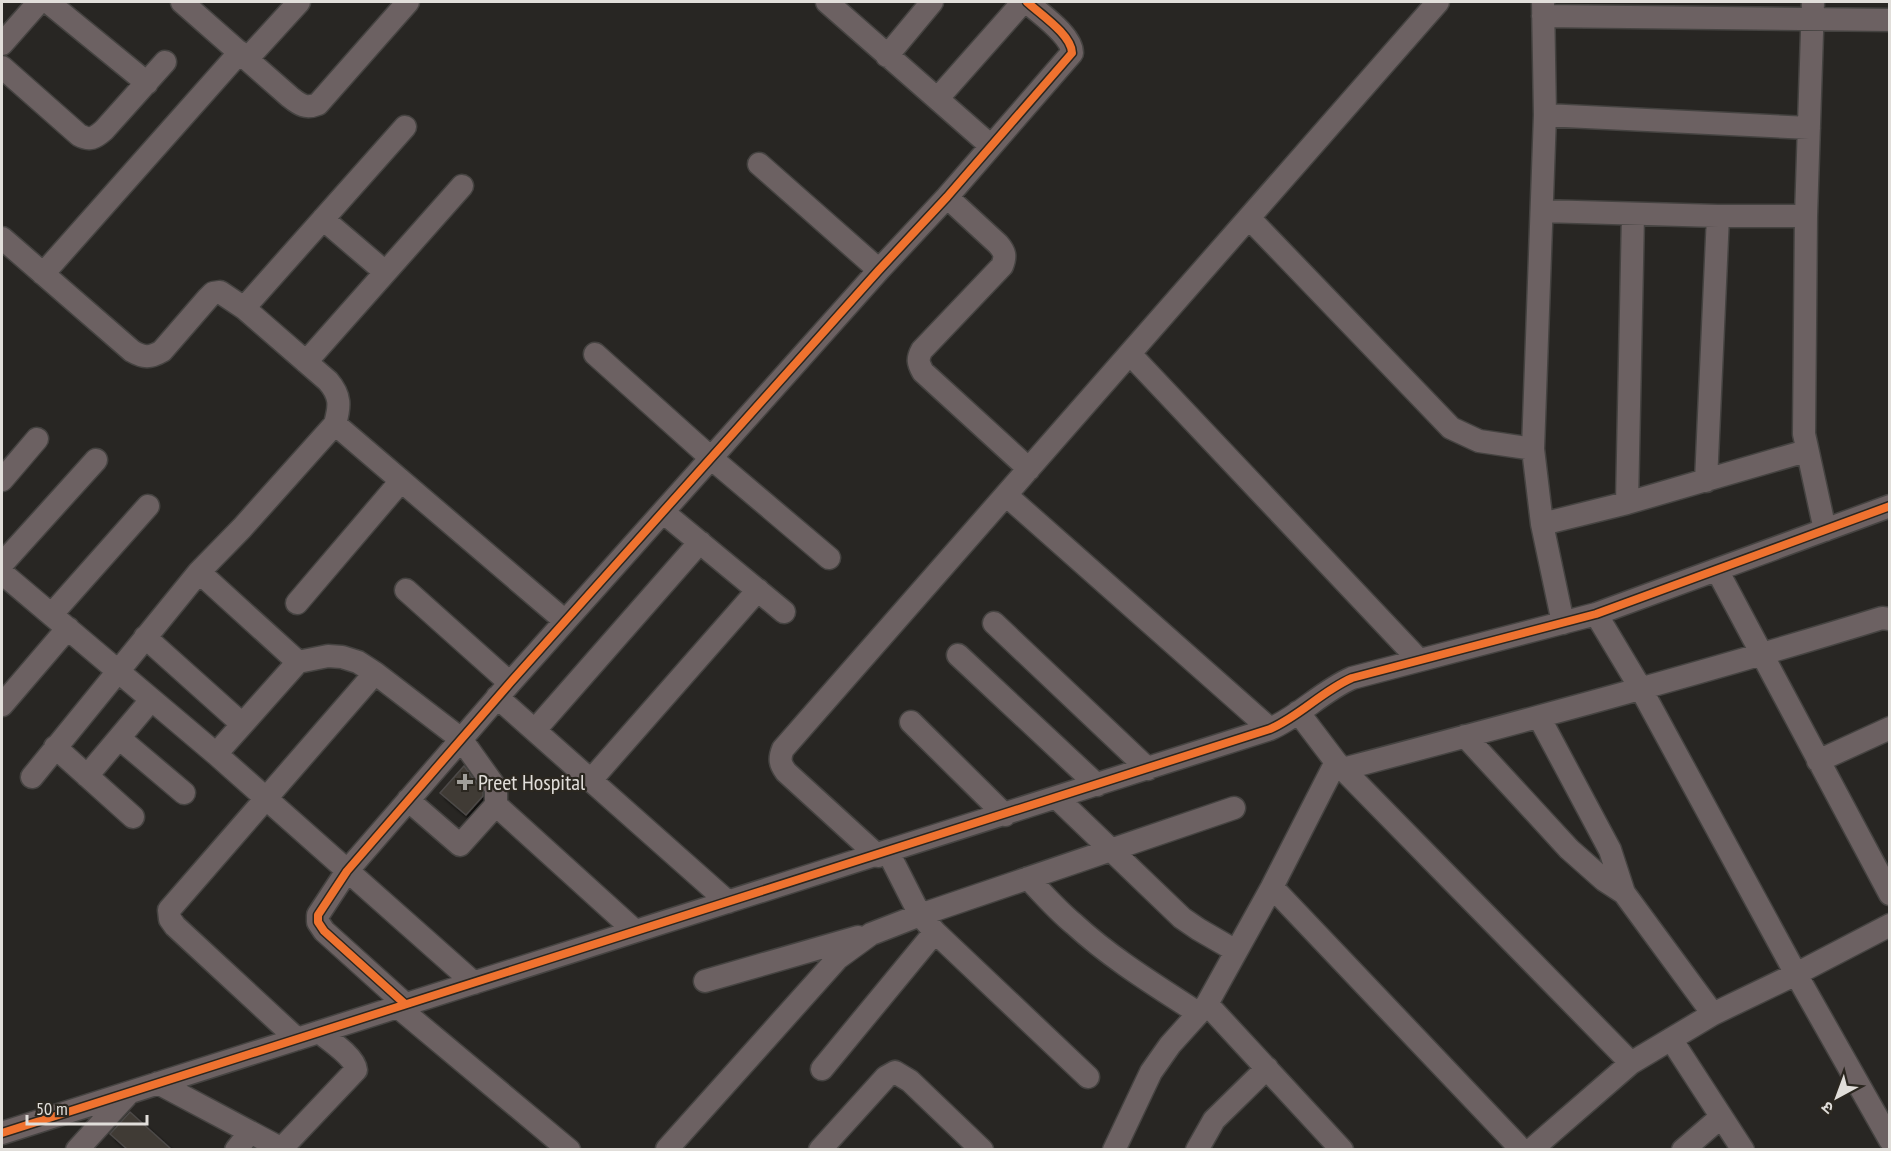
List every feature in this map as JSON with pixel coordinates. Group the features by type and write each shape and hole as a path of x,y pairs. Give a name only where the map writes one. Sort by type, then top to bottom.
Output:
{"street":[{"path":"2,44 39,2"},
{"path":"48,2 147,83"},
{"path":"183,2 300,104 309,107 318,104 408,2"},
{"path":"43,274 244,56 299,2"},
{"path":"827,2 991,146"},
{"path":"887,56 933,2"},
{"path":"569,1149 402,1005 324,931 318,922 318,915 347,871 503,690 947,197 1072,53 1072,46 1066,37 1025,2 938,98"},
{"path":"1088,1077 934,932 920,915 883,854 786,772 781,765 780,757 783,749 1438,2"},
{"path":"1563,623 1542,524 1533,449 1545,115 1543,9 1813,10 1890,20"},
{"path":"1813,10 1806,216 1804,420 1806,451 1825,530"},
{"path":"2,67 79,135 87,139 95,138 104,130 165,62"},
{"path":"1545,115 1809,128"},
{"path":"244,308 405,127"},
{"path":"759,164 879,270"},
{"path":"306,362 462,186"},
{"path":"947,197 998,244 1006,258 1002,266 922,350 918,357 919,364 923,372 1029,469"},
{"path":"1542,211 1633,215 1806,216"},
{"path":"1627,503 1633,215"},
{"path":"1706,481 1718,216"},
{"path":"1249,218 1451,428 1479,441 1533,449"},
{"path":"323,219 385,273"},
{"path":"2,238 132,351 142,357 153,357 162,351 213,293 220,292 244,308 337,391 340,408 336,424 199,572 32,777"},
{"path":"595,354 711,458 830,558"},
{"path":"1130,354 1419,660"},
{"path":"336,424 565,621"},
{"path":"2,480 38,439"},
{"path":"1542,524 1627,503 1806,451"},
{"path":"2,564 96,460"},
{"path":"297,603 401,481"},
{"path":"1006,495 1270,729"},
{"path":"2,705 60,621 148,506"},
{"path":"2,1133 1270,729 1282,724 1333,687 1352,678 1596,614 1890,506"},
{"path":"663,512 784,612"},
{"path":"535,730 700,542"},
{"path":"1717,570 1890,894"},
{"path":"199,572 298,662"},
{"path":"6,585 60,621 117,672 216,754 474,983"},
{"path":"406,590 503,690 535,730 728,902"},
{"path":"591,780 758,590"},
{"path":"1596,614 1641,689 1796,974 1890,1140"},
{"path":"1114,1149 1151,1072 1170,1045 1203,1008 1340,766 1539,717 1762,655 1882,618 1890,620"},
{"path":"994,623 1148,768"},
{"path":"145,637 242,724"},
{"path":"958,655 1097,785"},
{"path":"216,754 298,662 328,656 342,657 358,662 375,673 461,739 496,788 496,805 460,845 408,800"},
{"path":"297,1039 175,926 170,919 169,910 375,673"},
{"path":"87,776 151,700"},
{"path":"1298,712 1340,766 1631,1063"},
{"path":"1539,717 1607,843 1624,893 1713,1014"},
{"path":"911,722 1005,815"},
{"path":"1818,761 1890,728"},
{"path":"1466,736 1569,849 1596,874 1624,893"},
{"path":"119,738 184,793"},
{"path":"55,747 133,817"},
{"path":"1057,798 1182,918 1236,951"},
{"path":"496,805 635,931"},
{"path":"705,981 871,934 920,915 1234,808"},
{"path":"1028,878 1057,909 1092,940 1134,972 1203,1008 1267,1068 1342,1149"},
{"path":"1272,887 1522,1149"},
{"path":"1531,1149 1631,1063 1713,1014 1890,925"},
{"path":"822,1069 934,932"},
{"path":"667,1149 818,980 854,945 871,934"},
{"path":"158,1083 243,1141 283,1149 356,1070 356,1065 319,1032"},
{"path":"1671,1039 1743,1149"},
{"path":"1197,1149 1214,1120 1267,1068"},
{"path":"820,1149 886,1077 895,1072 910,1082 982,1149"},
{"path":"77,1149 129,1093"},
{"path":"1683,1149 1721,1117"}],"building":[{"path":"464,766 483,792 483,796 466,815 440,793"},
{"path":"130,1112 171,1149 127,1149 110,1134"}],"cycle path":[{"path":"405,1004 324,931 318,922 318,915 347,871 510,683 947,197 1072,53 1071,46 1061,32 1027,2"},
{"path":"2,1133 1270,729 1352,678 1596,614 1890,506"}],"place":[{"name":"Preet Hospital","path":"465,782"}]}
